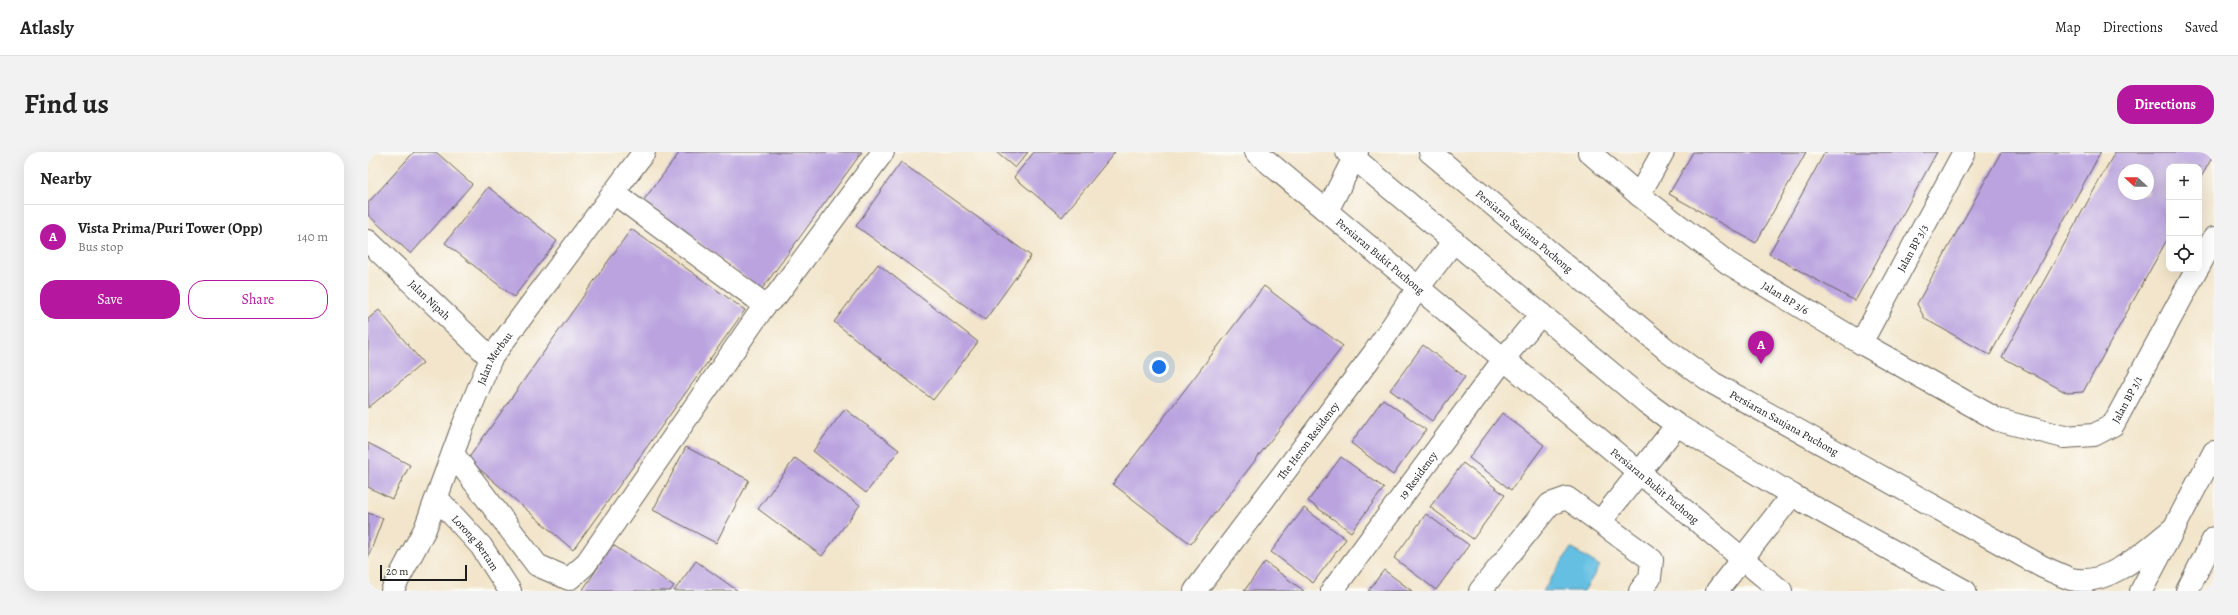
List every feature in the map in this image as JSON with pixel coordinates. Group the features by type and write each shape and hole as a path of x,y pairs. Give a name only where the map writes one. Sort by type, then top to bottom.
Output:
{"main road":[{"name":"Jalan Merbau","path":"392,591 425,530 491,358 644,152"},
{"path":"453,454 537,565 569,579 586,565 764,305 776,296 883,152"},
{"name":"Persiaran Bukit Puchong","path":"1256,152 1781,591"},
{"name":"Persiaran Saujana Puchong","path":"1430,152 1667,350 1713,383 2043,567 2072,579 2091,579 2112,572 2138,557 2175,527"},
{"name":"Jalan BP 3/6","path":"1589,152 1639,195 1728,263 1861,343 1998,420"},
{"path":"1639,195 1663,152"},
{"name":"Jalan BP 3/3","path":"1861,343 1964,152"},
{"path":"1327,211 1353,154 1647,403 1677,425 1792,495 1965,591"},
{"path":"614,193 764,305"},
{"path":"2202,260 2214,238"},
{"name":"Jalan Nipah","path":"368,241 491,358"},
{"name":"The Heron Residency","path":"1195,591 1374,353 1418,288 1454,241"},
{"name":"Jalan BP 3/1","path":"1998,420 2064,437 2094,435 2113,425 2195,272"},
{"path":"1504,360 1541,314"},
{"name":"19 Residency","path":"1332,591 1504,360"},
{"path":"1600,522 1677,425"},
{"path":"2141,591 2214,452"},
{"path":"1717,591 1792,495"},
{"name":"Lorong Bertam","path":"437,498 481,546 510,591"},
{"path":"1480,591 1550,504 1567,498 1652,560 1650,578 1640,591"},
{"path":"2187,591 2214,538"}],"water":[{"path":"1571,548 1600,566 1584,591 1543,591"}],"building":[{"path":"414,152 436,152 472,184 411,254 368,215 368,203"},
{"path":"680,152 862,152 762,289 643,201"},
{"path":"996,152 1028,152 1015,168"},
{"path":"1034,152 1115,152 1062,217 1014,177"},
{"path":"1693,152 1806,152 1756,243 1669,194"},
{"path":"1825,152 1937,152 1855,301 1769,254"},
{"path":"2001,152 2101,152 1990,355 1925,319 1917,304"},
{"path":"2115,152 2214,152 2202,176 2202,164 2166,164 2166,241 2083,392 2067,393 2002,357"},
{"path":"901,162 1031,256 985,320 856,226"},
{"path":"488,187 557,241 514,297 445,243"},
{"path":"631,229 745,310 573,550 468,459"},
{"path":"878,264 978,342 933,400 834,322"},
{"path":"1264,286 1343,346 1191,544 1113,484"},
{"path":"379,310 423,363 368,408 368,319"},
{"path":"1423,345 1465,377 1432,421 1390,390"},
{"path":"1383,399 1426,430 1393,475 1351,443"},
{"path":"845,409 899,450 866,493 813,451"},
{"path":"1502,413 1544,445 1511,490 1469,458"},
{"path":"368,443 410,465 392,499 368,487"},
{"path":"686,447 749,480 716,543 653,510"},
{"path":"1341,457 1384,488 1351,532 1308,501"},
{"path":"795,458 860,505 822,556 758,509"},
{"path":"1463,463 1505,495 1473,539 1430,507"},
{"path":"1304,508 1346,539 1313,583 1271,552"},
{"path":"368,513 383,518 368,558"},
{"path":"1426,514 1469,545 1436,590 1394,558"},
{"path":"613,545 674,586 670,591 582,591"},
{"path":"696,561 738,591 674,591"},
{"path":"1265,562 1304,591 1244,591"},
{"path":"1384,570 1412,591 1368,591"}],"place":[{"name":"Vista Prima/Puri Tower (Opp)","path":"1761,364"}]}
